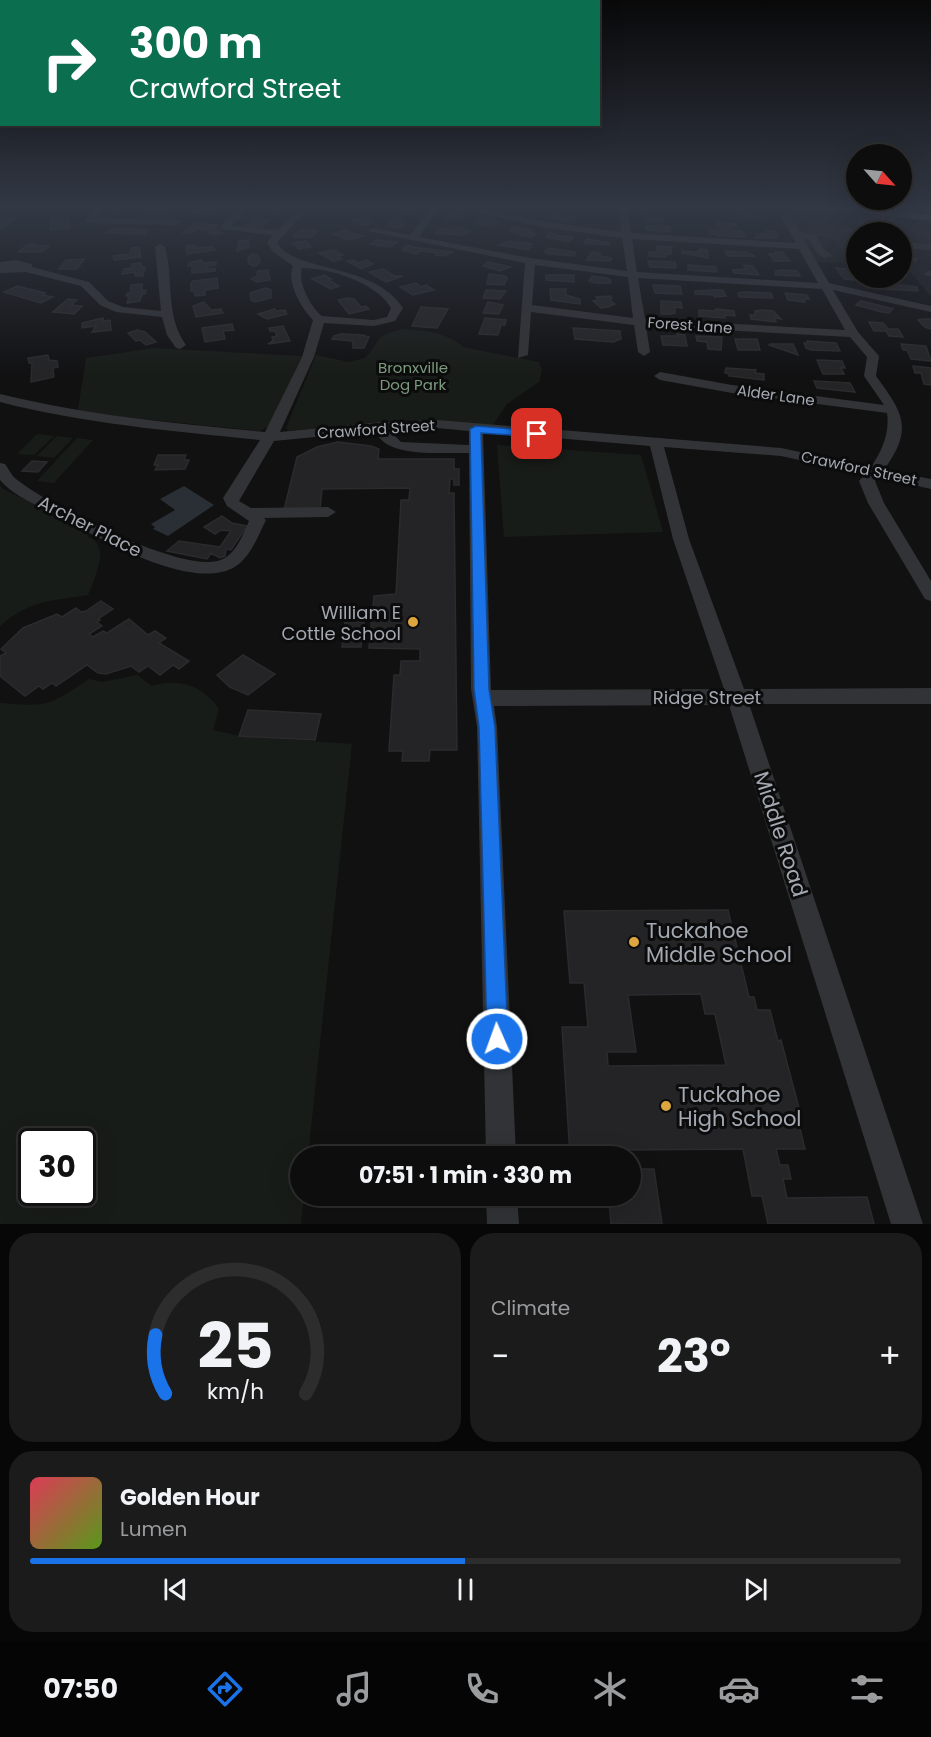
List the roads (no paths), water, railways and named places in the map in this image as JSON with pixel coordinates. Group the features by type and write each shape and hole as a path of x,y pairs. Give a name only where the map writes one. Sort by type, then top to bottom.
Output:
{"street":[{"path":"166,263 167,314 175,340 180,345"},
{"path":"294,263 298,266 317,265 339,271 379,291 397,304 395,313 385,321 374,323 318,319 312,314 299,287 295,269 298,266"},
{"path":"522,355 530,263"},
{"path":"546,263 634,275 825,286 931,309"},
{"path":"632,263 644,352"},
{"path":"812,263 853,334 873,356 870,376 888,398 892,410 894,432 890,448 876,472 867,482 876,503 931,595"},
{"path":"0,265 22,264 27,265 27,269"},
{"path":"0,270 13,272 27,269 85,284 105,303 120,310 144,314 167,314"},
{"name":"Forest Lane","path":"527,308 640,321 853,334"},
{"name":"Archer Place","path":"0,467 8,480 26,494 134,550 172,562 207,567 228,564 237,556 257,527 258,520 232,503 231,498 275,428 308,357 318,319"},
{"name":"Alder Lane","path":"660,376 732,389 892,410"},
{"name":"Crawford Street","path":"0,398 59,413 102,420 268,437 381,426 437,424 475,439 656,443 781,452 931,484"},
{"path":"381,426 384,435 397,446 475,439 501,1146"},
{"name":"Middle Road","path":"656,443 681,539 737,697 907,1224"},
{"path":"247,513 328,512"},
{"name":"Ridge Street","path":"483,698 931,696"},
{"path":"502,1206 503,1224"}],"place":[{"name":"William E Cottle School","path":"413,622"},
{"name":"Tuckahoe Middle School","path":"634,942"},
{"name":"Tuckahoe High School","path":"666,1106"}],"park label":[{"name":"Bronxville Dog Park","path":"413,376"}]}
